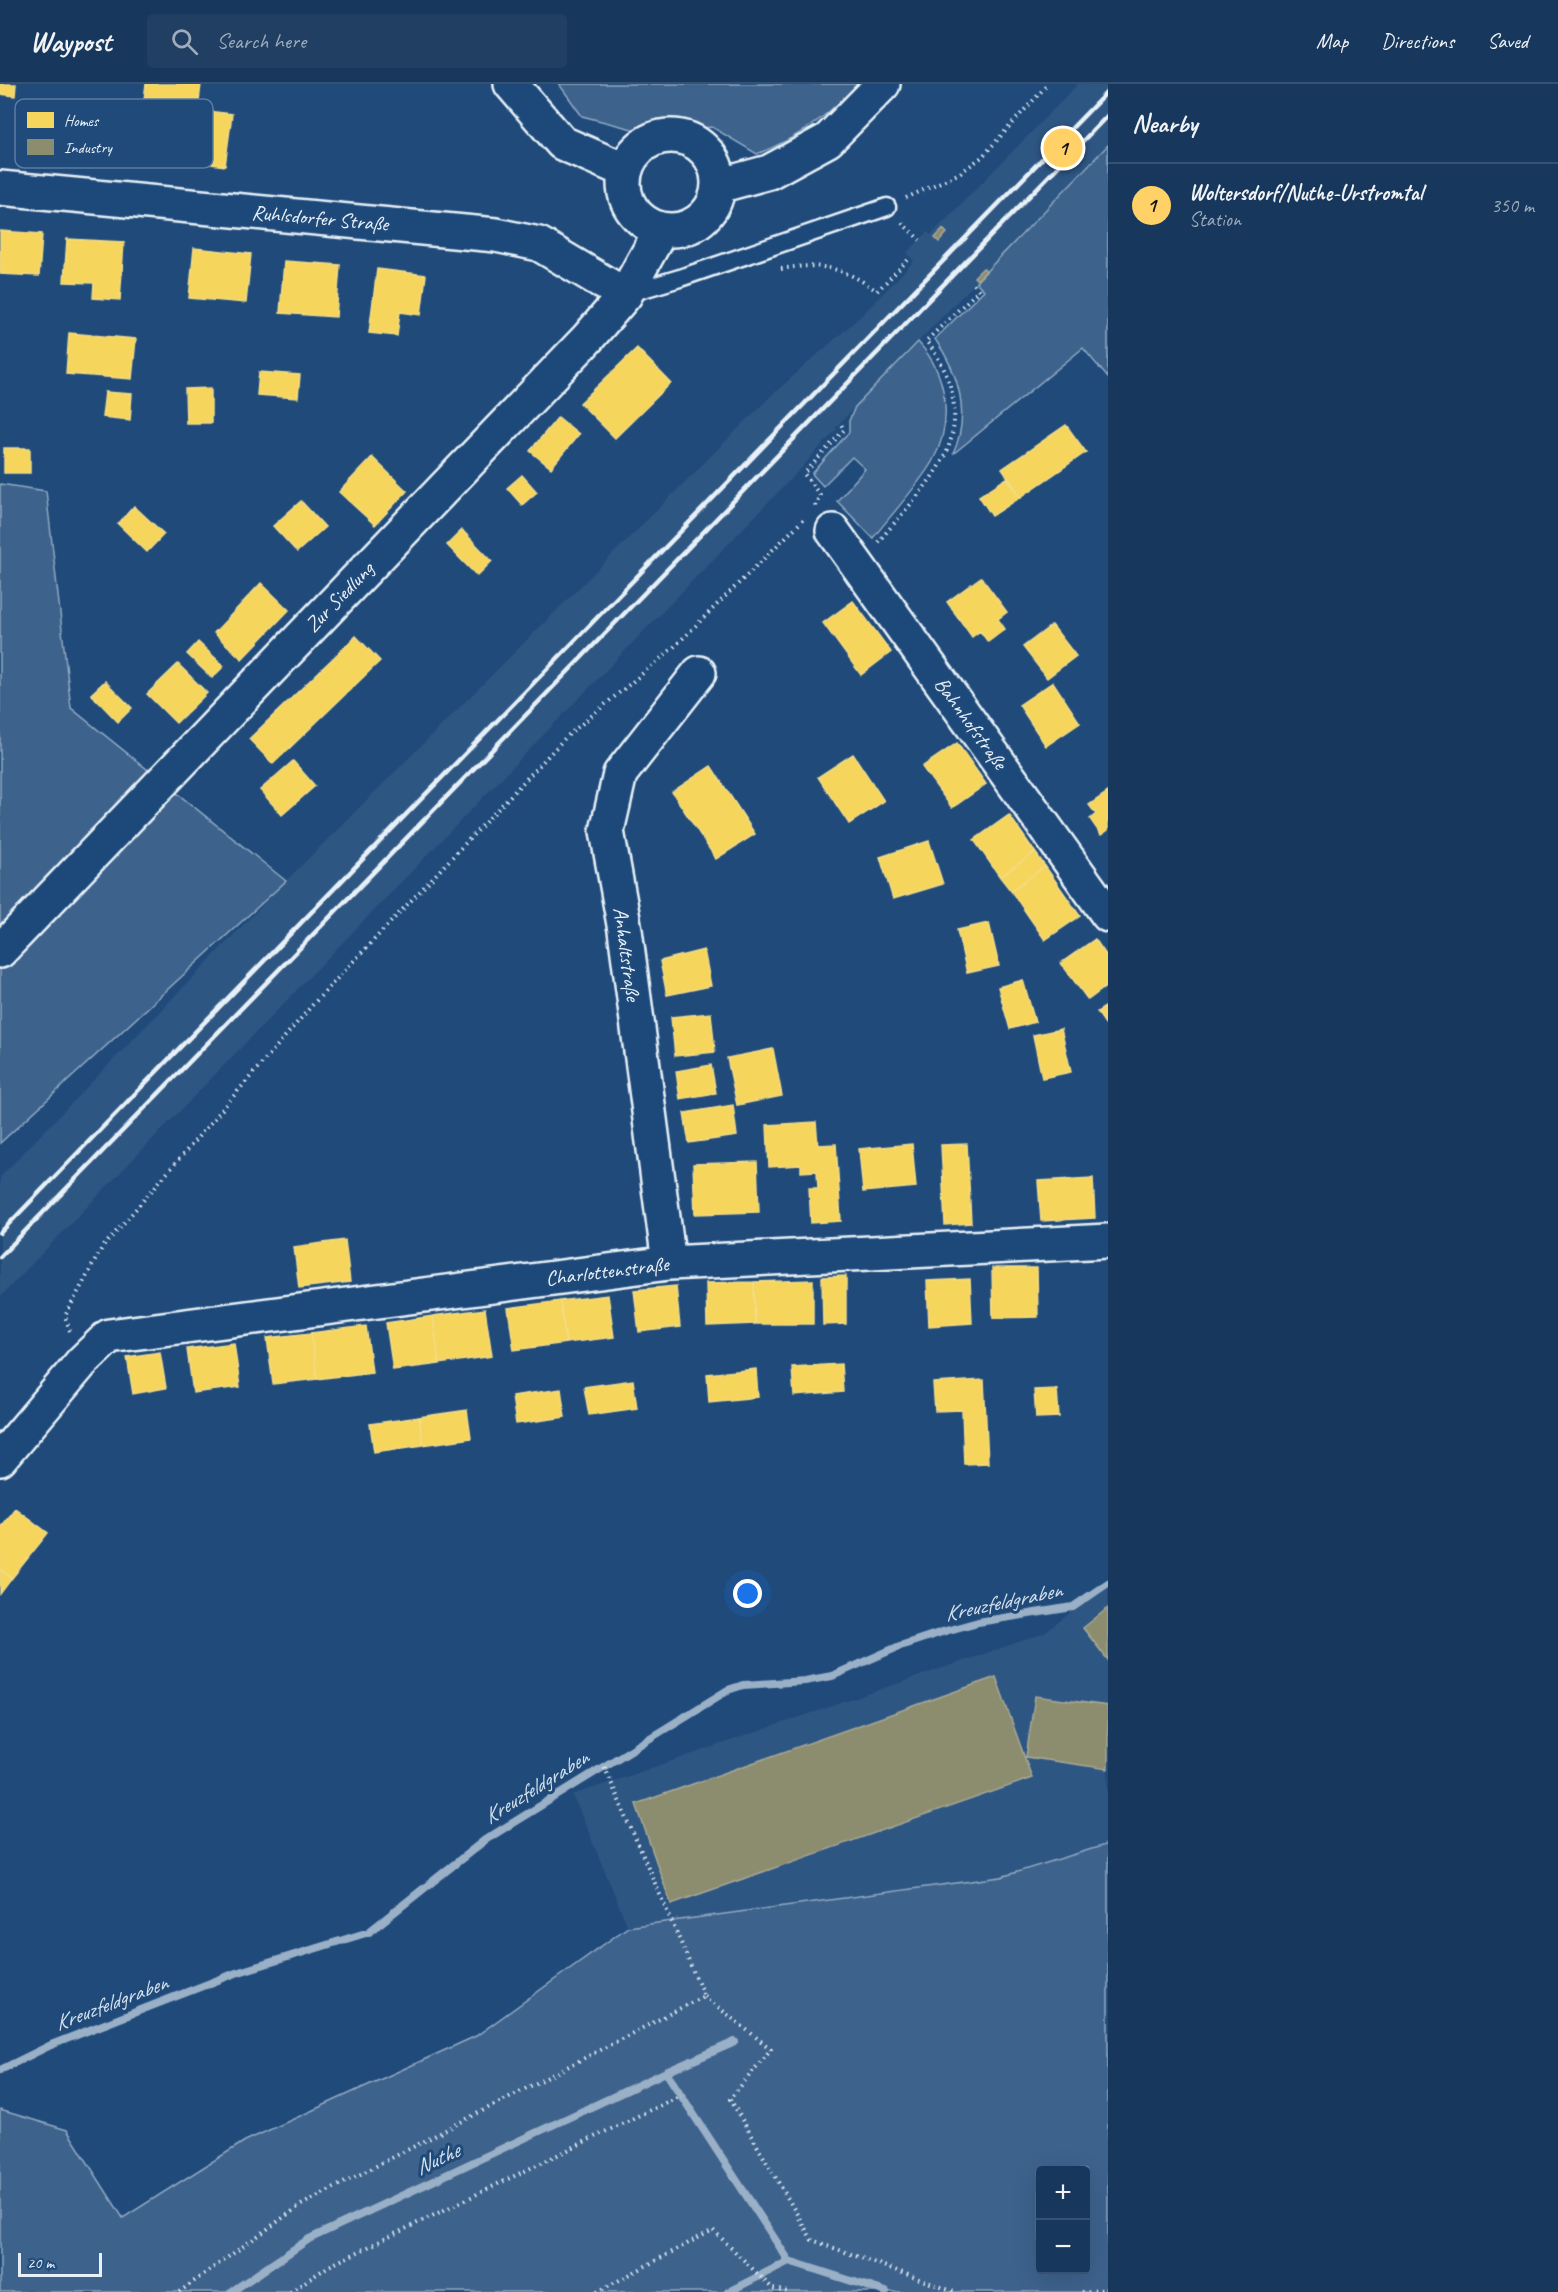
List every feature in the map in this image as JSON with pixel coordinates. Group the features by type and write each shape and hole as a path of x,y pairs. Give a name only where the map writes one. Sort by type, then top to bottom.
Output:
{"street":[{"path":"511,84 562,143 624,170"},
{"path":"718,186 769,172 828,140 883,84"},
{"path":"672,136 687,139 700,146 710,157 717,171 718,186 715,202 706,216 693,226 678,231 661,230 646,224 634,214 626,200 623,184 624,170 633,155 644,144 657,138 672,136"},
{"name":"Ruhlsdorfer Straße","path":"0,188 496,235 539,244 625,295"},
{"name":"Zur Siedlung","path":"0,951 587,339 625,295 661,230"},
{"name":"Bahnhofstraße","path":"823,520 859,565 1108,915"},
{"name":"Anhaltstraße","path":"669,1263 625,930 607,831 620,774 699,673"},
{"name":"Charlottenstraße","path":"82,1362 109,1336 669,1263 1108,1241"},
{"path":"0,1459 82,1362"}],"lane":[{"path":"625,295 887,207"}],"path":[{"path":"887,207 960,173 975,162 1048,84"},
{"path":"776,270 798,266 833,268 849,274 877,291 911,257"},
{"path":"859,565 934,473 951,440 955,405 944,369 926,340 980,290 974,284"},
{"path":"82,1362 64,1316 102,1248 315,1002 566,737 823,520 820,495 804,474 844,430 840,422"},
{"path":"604,1766 704,1996 771,2049 730,2099 812,2240 955,2292"},
{"path":"179,2292 301,2205 704,1996"},
{"path":"290,2292 329,2266 681,2096"},
{"path":"597,2292 713,2230 773,2289 788,2292"},
{"path":"1082,2292 1108,2289"}],"shaded area":[{"path":"559,84 859,84 812,125 757,154 712,127 648,133 582,116"},
{"path":"1078,84 1108,84 1108,145 836,427 837,429 791,479 0,1297 0,1177 286,881 773,394 863,314 914,261 907,253 928,232 931,235"},
{"path":"1108,145 1108,378 1083,348 953,454 961,424 960,394 950,366 935,339 984,290 976,282"},
{"path":"918,342 936,369 941,384 945,415 943,431 932,462 912,491 873,538 837,501 865,469 852,457 823,486 812,474 849,432 849,421 855,407"},
{"path":"0,484 46,491 71,708 286,881 0,1143"},
{"path":"1108,1582 1108,1844 1001,1877 628,1927 573,1795 1045,1633"},
{"path":"1108,1844 1108,2292 0,2292 0,2110 67,2130 123,2218 245,2141 476,2036 628,1927 1001,1877"}],"building: Homes":[{"path":"0,84 16,84 15,96 0,94"},
{"path":"146,84 201,84 199,99 144,99"},
{"path":"213,112 232,114 225,166 213,164"},
{"path":"0,231 42,234 39,276 0,274"},
{"path":"67,239 124,242 120,300 93,298 94,283 64,282"},
{"path":"194,248 251,254 246,303 189,298"},
{"path":"284,261 340,265 336,317 280,313"},
{"path":"377,269 426,275 421,315 400,312 397,336 369,333"},
{"path":"69,333 136,339 132,379 66,374"},
{"path":"637,348 671,383 615,438 580,403"},
{"path":"259,372 300,375 298,398 257,395"},
{"path":"211,388 211,423 186,423 185,389"},
{"path":"105,392 132,394 130,420 102,417"},
{"path":"558,417 579,434 551,468 530,451"},
{"path":"1066,425 1086,452 1021,497 1002,469"},
{"path":"4,448 30,448 30,473 4,473"},
{"path":"372,457 407,491 375,525 339,492"},
{"path":"522,475 537,492 522,505 507,488"},
{"path":"1007,478 1021,497 992,516 979,496"},
{"path":"301,501 325,527 297,552 273,526"},
{"path":"134,506 164,534 147,552 118,524"},
{"path":"462,530 492,561 477,576 447,545"},
{"path":"981,577 1007,612 998,619 1005,629 988,642 980,631 972,637 947,602"},
{"path":"261,583 289,610 242,659 214,633"},
{"path":"853,601 891,652 861,675 823,623"},
{"path":"1052,625 1076,656 1047,678 1023,647"},
{"path":"356,636 380,661 273,764 249,739"},
{"path":"198,642 224,666 212,678 187,654"},
{"path":"178,664 207,693 176,723 147,694"},
{"path":"105,681 132,708 118,722 91,694"},
{"path":"1053,682 1080,723 1046,746 1019,705"},
{"path":"957,743 986,784 952,808 922,767"},
{"path":"853,754 884,801 849,824 818,777"},
{"path":"293,761 315,786 282,815 260,790"},
{"path":"711,766 755,834 716,859 672,792"},
{"path":"1108,792 1108,830 1101,835 1090,819 1096,814 1089,805"},
{"path":"1009,815 1035,852 1000,877 974,840"},
{"path":"929,841 943,884 893,899 880,857"},
{"path":"1035,852 1045,866 1011,891 1000,877"},
{"path":"1045,866 1080,916 1045,940 1011,891"},
{"path":"989,923 999,966 967,973 957,930"},
{"path":"1095,939 1108,958 1108,985 1088,1000 1061,963"},
{"path":"704,950 711,986 667,995 660,961"},
{"path":"1023,980 1035,1022 1010,1029 998,987"},
{"path":"1108,1005 1108,1028 1097,1012"},
{"path":"711,1013 715,1052 675,1056 671,1017"},
{"path":"1061,1029 1071,1072 1042,1078 1033,1035"},
{"path":"773,1049 782,1096 737,1105 727,1058"},
{"path":"711,1065 716,1093 680,1099 676,1071"},
{"path":"733,1105 737,1136 689,1143 684,1113"},
{"path":"816,1122 818,1145 836,1144 841,1221 811,1223 809,1188 818,1188 817,1171 801,1172 801,1165 769,1167 767,1125"},
{"path":"912,1144 916,1187 863,1192 859,1149"},
{"path":"967,1144 971,1223 945,1225 941,1145"},
{"path":"757,1162 759,1212 695,1214 693,1164"},
{"path":"1093,1178 1095,1218 1041,1221 1038,1181"},
{"path":"345,1240 350,1282 299,1288 294,1247"},
{"path":"992,1268 1037,1268 1038,1317 993,1318"},
{"path":"846,1276 846,1324 823,1325 822,1277"},
{"path":"970,1279 972,1323 929,1326 927,1281"},
{"path":"813,1280 813,1324 755,1324 754,1282"},
{"path":"754,1282 755,1324 707,1326 706,1283"},
{"path":"676,1286 680,1327 639,1332 634,1290"},
{"path":"608,1295 614,1337 566,1343 560,1301"},
{"path":"560,1301 566,1343 514,1350 508,1308"},
{"path":"485,1309 492,1356 439,1364 433,1316"},
{"path":"433,1316 439,1364 393,1370 386,1323"},
{"path":"366,1326 372,1372 317,1379 311,1333"},
{"path":"311,1333 317,1379 273,1384 267,1338"},
{"path":"234,1343 240,1387 193,1393 187,1349"},
{"path":"160,1352 166,1388 133,1394 127,1357"},
{"path":"841,1364 843,1392 794,1396 792,1367"},
{"path":"756,1369 758,1397 709,1402 707,1374"},
{"path":"633,1380 637,1408 589,1415 584,1387"},
{"path":"984,1380 988,1463 964,1464 962,1410 935,1411 933,1383"},
{"path":"561,1389 565,1417 516,1424 512,1396"},
{"path":"1057,1389 1059,1417 1036,1418 1034,1390"},
{"path":"467,1410 471,1438 423,1445 419,1417"},
{"path":"419,1417 423,1445 374,1452 370,1424"},
{"path":"15,1508 48,1533 12,1578 0,1569 0,1527"},
{"path":"0,1569 12,1578 0,1594"}],"building: Industry":[{"path":"943,229 947,233 939,242 935,238"},
{"path":"983,268 986,271 977,280 974,277"},
{"path":"1108,1608 1108,1660 1083,1628"},
{"path":"996,1677 1032,1778 671,1904 636,1804"},
{"path":"1035,1696 1108,1706 1108,1769 1026,1757"}],"waterway":[{"name":"Kreuzfeldgraben","path":"0,2070 51,2045 236,1973 369,1932 485,1840 728,1690 743,1685 805,1681 832,1676 900,1646 942,1632 978,1622 1073,1607 1108,1583"},
{"name":"Nuthe","path":"666,2072 735,2042"},
{"name":"Nuthe","path":"231,2292 309,2239 666,2072 789,2261 886,2292"},
{"path":"728,2292 789,2261"}],"railway":[{"path":"0,1233 1108,91"},
{"path":"0,1257 1108,115"}],"place":[{"name":"Woltersdorf/Nuthe-Urstromtal","path":"1063,148"}]}
